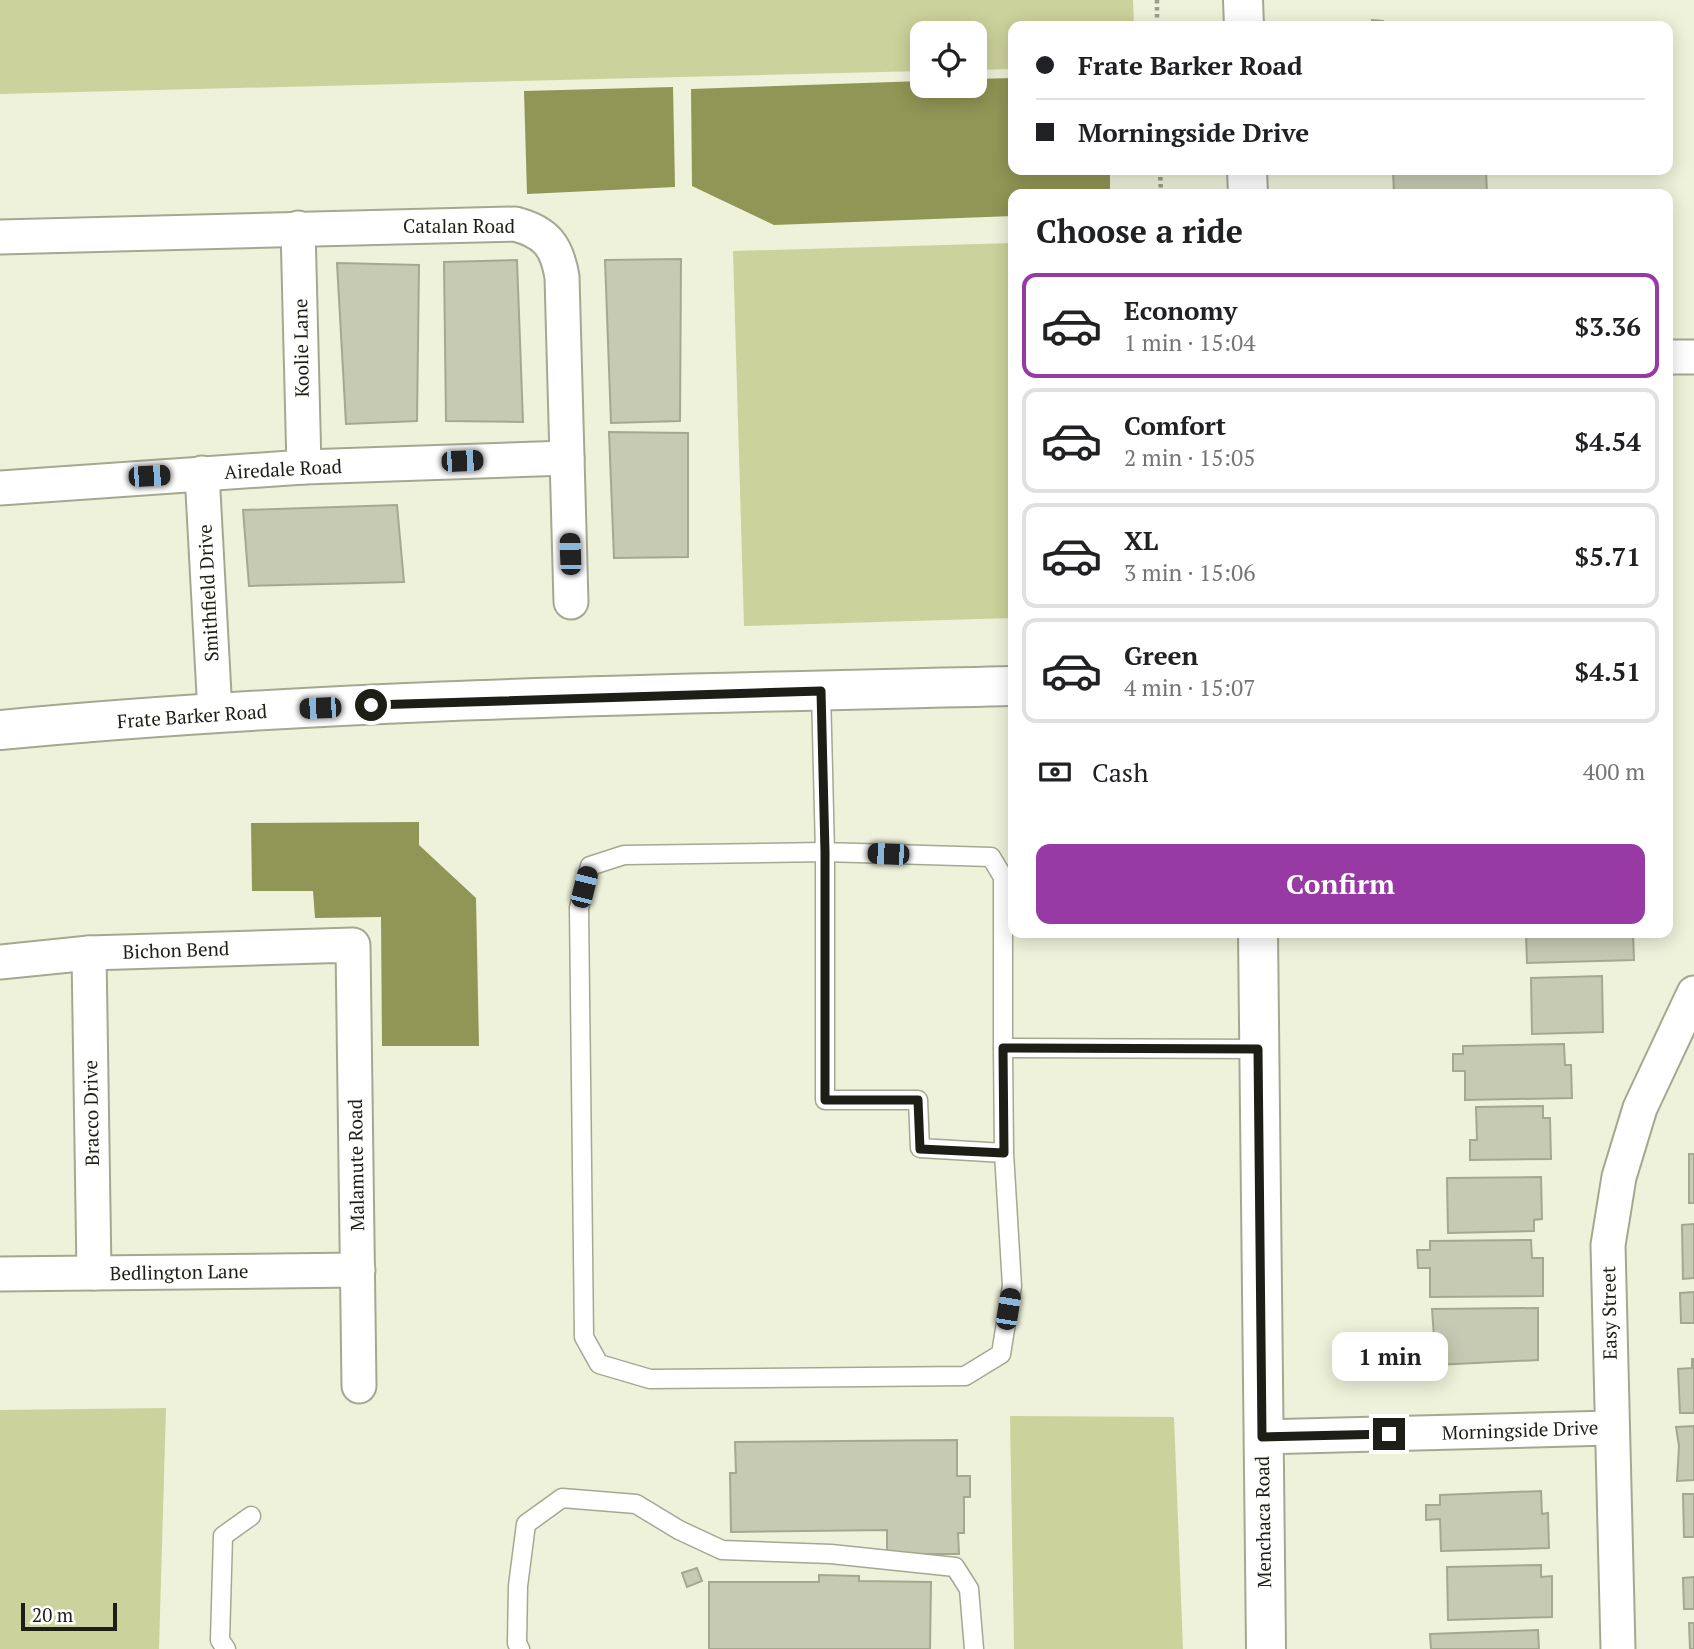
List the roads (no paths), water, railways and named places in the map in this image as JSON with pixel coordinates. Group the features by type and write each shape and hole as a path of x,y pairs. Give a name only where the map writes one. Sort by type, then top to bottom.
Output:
{"street":[{"path":"1243,0 1244,21"},
{"name":"Catalan Road","path":"0,237 515,224 545,236 554,247 562,277 571,603"},
{"name":"Koolie Lane","path":"298,229 304,467"},
{"path":"1673,358 1694,357"},
{"name":"Airedale Road","path":"0,488 304,467 567,458"},
{"name":"Smithfield Drive","path":"202,473 215,713"},
{"name":"Frate Barker Road","path":"0,730 215,713 1008,686"},
{"name":"Menchaca Road","path":"1258,938 1266,1649"},
{"name":"Bichon Bend","path":"0,962 89,953 353,945"},
{"name":"Malamute Road","path":"353,945 359,1386"},
{"name":"Bracco Drive","path":"89,953 94,1273"},
{"name":"Easy Street","path":"1618,1649 1608,1245 1612,1211 1640,1108 1694,993"},
{"name":"Bedlington Lane","path":"0,1274 358,1270"},
{"name":"Morningside Drive","path":"1262,1437 1611,1428"}],"lane":[{"path":"821,691 825,852 825,1100 918,1100 920,1149 1004,1153"},
{"path":"825,852 991,857 1003,877 1003,1048 1004,1153 1012,1286 1001,1354 965,1376 650,1379 599,1364 584,1336 579,908 590,866 624,855 825,852"},
{"path":"1003,1048 1258,1049"},
{"path":"520,1649 517,1643 518,1586 526,1524 562,1498 636,1504 679,1531 722,1550 831,1554 956,1567 968,1589 974,1649"},
{"path":"226,1649 220,1640 223,1536 251,1516"}]}
